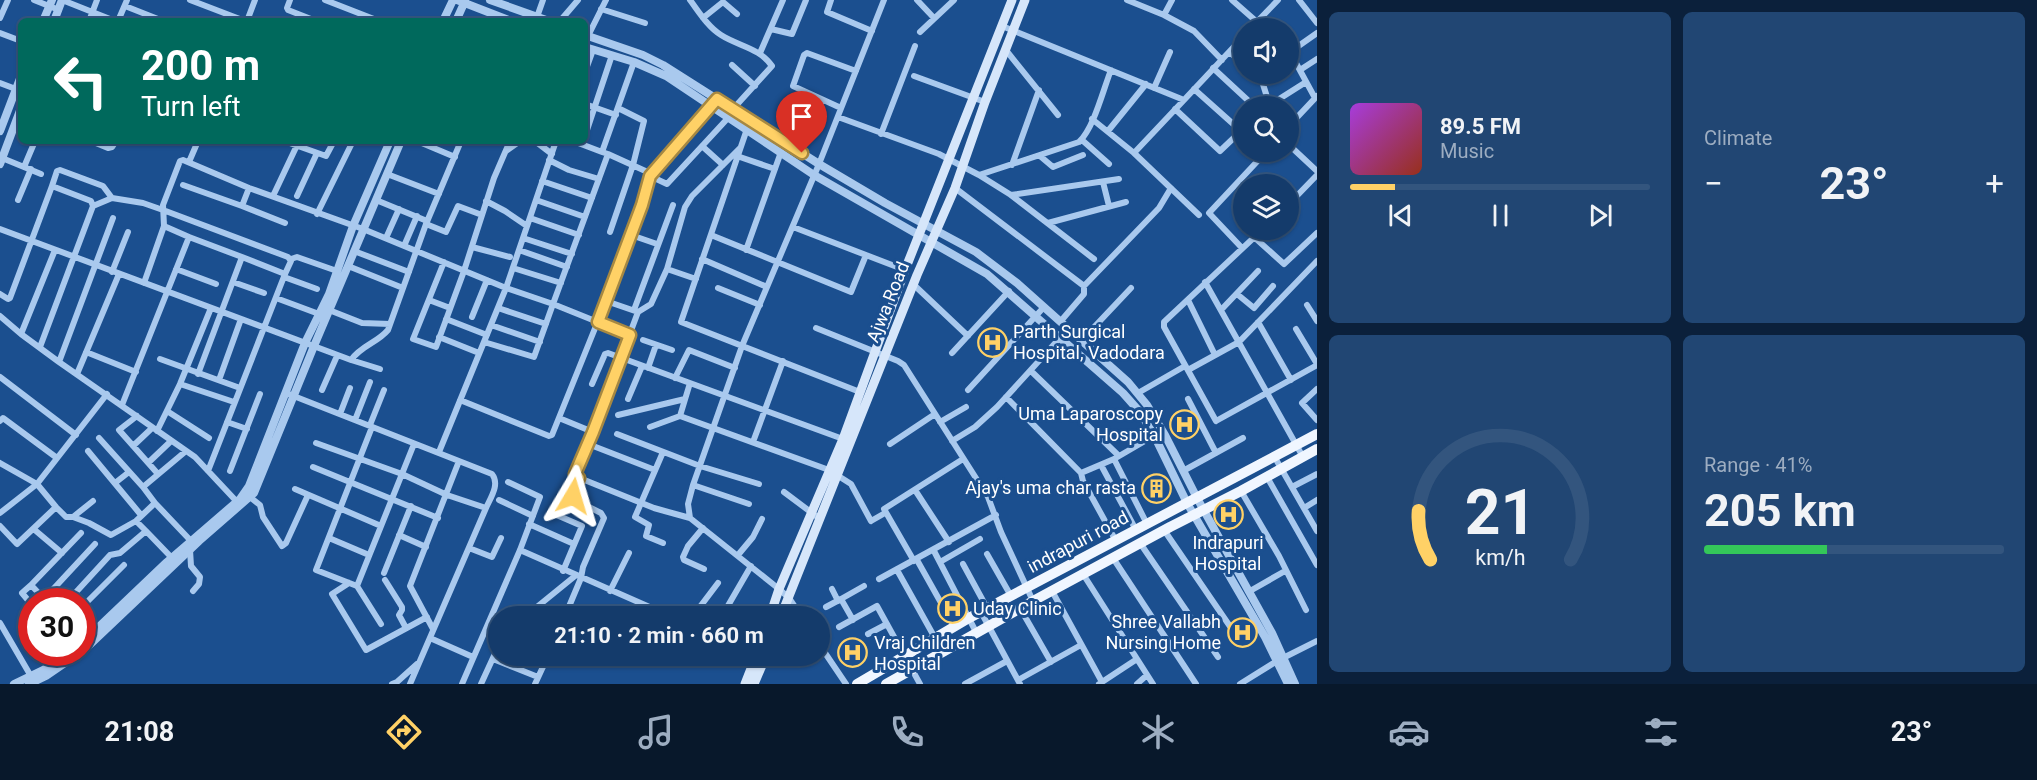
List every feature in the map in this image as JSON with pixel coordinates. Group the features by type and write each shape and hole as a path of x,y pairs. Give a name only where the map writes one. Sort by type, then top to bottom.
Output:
{"main road":[{"name":"Ajwa Road","path":"773,606 811,513 834,473 880,354 905,270 1012,0"},
{"name":"Ajwa Road","path":"786,606 820,519 843,439 860,392 913,284 954,188 1025,0"},
{"name":"indrapuri road","path":"857,684 954,626 1317,434"},
{"name":"indrapuri road","path":"885,684 1020,608 1164,530 1241,492 1317,449"},
{"path":"745,684 752,666"},
{"path":"754,684 762,666"}],"street":[{"path":"34,0 50,3 59,10"},
{"path":"55,18 62,0 108,18"},
{"path":"90,18 97,0"},
{"path":"190,0 238,18"},
{"path":"247,18 255,0"},
{"path":"290,0 288,10 308,18"},
{"path":"327,0 372,18"},
{"path":"490,0 542,18"},
{"path":"514,9 518,0"},
{"path":"537,16 543,0"},
{"path":"563,18 578,0"},
{"path":"588,32 606,0"},
{"path":"690,0 703,18 721,35 760,53 772,66 733,109"},
{"path":"760,53 783,0"},
{"path":"771,29 792,34 806,0"},
{"path":"831,0 827,12 872,31"},
{"path":"690,518 688,504 693,485 742,346 819,164 884,0"},
{"path":"917,0 934,18"},
{"path":"920,32 954,0"},
{"path":"1126,0 1164,15 1194,31 1222,60"},
{"path":"1164,15 1172,0"},
{"path":"1232,0 1252,18"},
{"path":"1261,18 1278,0"},
{"path":"1299,0 1317,23"},
{"path":"446,18 460,1"},
{"path":"457,18 460,1"},
{"path":"460,1 504,18"},
{"path":"0,18 5,2"},
{"path":"703,18 723,2 737,14"},
{"path":"44,18 50,3"},
{"path":"118,18 126,3 157,18"},
{"path":"1310,13 1317,8"},
{"path":"601,9 645,23"},
{"path":"1002,26 1184,100"},
{"path":"0,33 18,40"},
{"path":"1299,45 1317,33"},
{"path":"588,36 653,59 819,164 924,225 976,252 1017,283 1138,393 1183,471 1192,500"},
{"path":"881,134 915,46"},
{"path":"589,48 634,62 666,76 814,175 987,274 1061,337 1133,403 1192,500 1253,616 1295,684"},
{"path":"1134,153 1233,48"},
{"path":"1005,49 1058,115"},
{"path":"1154,88 1170,52"},
{"path":"1229,52 1233,55"},
{"path":"841,108 793,86 806,53 856,72"},
{"path":"588,128 612,56"},
{"path":"1299,115 1316,97 1300,70 1317,59"},
{"path":"446,319 485,339 532,357 535,355 599,179 617,111 634,62"},
{"path":"732,65 754,86"},
{"path":"1213,68 1243,96"},
{"path":"979,175 1073,145 1082,140 1111,70"},
{"path":"914,76 985,102"},
{"path":"1284,96 1306,82"},
{"path":"0,83 18,90 0,131"},
{"path":"1108,131 1146,84"},
{"path":"1194,89 1233,122"},
{"path":"1012,165 1038,90"},
{"path":"460,400 549,436 552,435 606,301 651,175 717,99"},
{"path":"811,128 822,100"},
{"path":"588,105 617,111 644,122 633,165 610,232"},
{"path":"1175,109 1220,151 1233,138"},
{"path":"18,116 1,161 41,174"},
{"path":"838,117 950,159 1011,195 1094,258"},
{"path":"585,144 633,165 667,184 728,118"},
{"path":"1092,119 1134,153 1199,215"},
{"path":"747,129 681,322 860,392"},
{"path":"0,136 9,140"},
{"path":"1082,140 1109,164"},
{"path":"18,200 34,144"},
{"path":"98,144 108,148 114,144"},
{"path":"189,162 197,144"},
{"path":"273,196 298,144"},
{"path":"300,144 327,156 333,144"},
{"path":"317,214 352,144"},
{"path":"96,638 172,558 239,504 251,498 290,394 305,343 389,144"},
{"path":"96,630 190,550 239,504 314,346 400,144"},
{"path":"424,144 455,157"},
{"path":"351,360 364,346 385,334 416,250 460,144"},
{"path":"444,262 413,339 436,346 464,271 486,201 509,144"},
{"path":"506,152 516,144"},
{"path":"538,144 550,157 569,170 599,179"},
{"path":"439,452 506,288 555,144"},
{"path":"702,146 723,165"},
{"path":"606,301 636,311 651,304 667,269 685,207 692,196 740,148"},
{"path":"746,250 781,152"},
{"path":"297,196 317,153"},
{"path":"1040,156 1053,167 1083,155"},
{"path":"1299,155 1317,173 1299,193"},
{"path":"737,156 775,169"},
{"path":"144,283 164,226 163,205 180,161 183,160 249,188 363,229 506,288 630,335"},
{"path":"1242,248 1209,213 1257,162"},
{"path":"0,294 10,298 59,170 103,186 112,198"},
{"path":"387,174 439,194"},
{"path":"1011,195 1119,179"},
{"path":"542,181 592,198"},
{"path":"1103,182 1109,206"},
{"path":"183,185 285,224"},
{"path":"40,347 93,206 88,200 52,186"},
{"path":"242,207 249,188"},
{"path":"954,188 1084,286"},
{"path":"1060,322 1084,294 1084,286 1160,207 1171,188"},
{"path":"93,206 112,198 143,203 291,260"},
{"path":"376,200 417,216 446,232 458,206 482,215"},
{"path":"536,200 585,217"},
{"path":"486,201 505,210 527,226"},
{"path":"1048,223 1126,202"},
{"path":"673,205 657,244 622,358 575,474 579,478 640,503 690,518 779,589 794,606"},
{"path":"386,238 399,209"},
{"path":"404,246 417,216"},
{"path":"59,362 113,218"},
{"path":"530,218 579,235"},
{"path":"164,226 317,289"},
{"path":"793,227 905,270"},
{"path":"0,230 263,329 380,369"},
{"path":"77,374 116,273 128,232"},
{"path":"1257,240 1284,264 1317,232"},
{"path":"631,235 657,244"},
{"path":"711,235 851,292 866,255"},
{"path":"122,405 189,237"},
{"path":"523,238 572,254"},
{"path":"1251,240 1163,325 1216,421 1317,365 1296,329"},
{"path":"472,247 510,257"},
{"path":"21,334 55,250"},
{"path":"519,250 567,267"},
{"path":"354,251 409,272"},
{"path":"198,374 242,257"},
{"path":"208,471 291,260 297,257 337,271"},
{"path":"702,259 767,287"},
{"path":"1138,393 1239,342 1317,261"},
{"path":"348,266 403,288"},
{"path":"513,267 561,283"},
{"path":"176,269 216,284"},
{"path":"667,269 696,279"},
{"path":"1221,310 1258,272"},
{"path":"472,317 487,280"},
{"path":"233,282 264,292"},
{"path":"1206,282 1266,394 1303,457"},
{"path":"913,284 968,336"},
{"path":"1237,294 1254,308 1273,286"},
{"path":"718,288 760,305"},
{"path":"1081,341 1131,288"},
{"path":"952,353 1009,291"},
{"path":"276,298 319,314"},
{"path":"429,300 450,308"},
{"path":"1188,300 1215,355"},
{"path":"1307,305 1317,321"},
{"path":"968,390 1044,307"},
{"path":"133,446 154,430 167,411 211,308"},
{"path":"498,308 546,324"},
{"path":"329,310 362,323 390,324"},
{"path":"0,316 59,362 186,451 239,504"},
{"path":"219,380 241,319"},
{"path":"1258,322 1291,380"},
{"path":"491,325 540,342"},
{"path":"816,328 904,365 988,497 1001,532 1033,601"},
{"path":"952,441 975,427 1006,397 1068,329"},
{"path":"439,337 479,353"},
{"path":"643,340 672,350"},
{"path":"628,399 656,345"},
{"path":"675,378 689,350 735,368"},
{"path":"86,352 136,372"},
{"path":"592,384 606,352 843,439"},
{"path":"322,390 337,356"},
{"path":"160,359 240,388"},
{"path":"753,442 783,361"},
{"path":"1105,377 1112,369"},
{"path":"1031,370 1116,457 1147,524"},
{"path":"0,377 76,435"},
{"path":"355,420 370,382"},
{"path":"680,416 690,383"},
{"path":"180,384 234,402"},
{"path":"340,414 350,388"},
{"path":"1317,389 1302,403 1317,419"},
{"path":"381,624 357,586 316,570 360,460 384,390"},
{"path":"0,513 37,484 107,394"},
{"path":"230,471 260,394"},
{"path":"290,394 494,476 496,485 410,684"},
{"path":"1006,397 1080,473 1116,541"},
{"path":"618,415 685,399"},
{"path":"1188,399 1216,453"},
{"path":"940,422 966,407"},
{"path":"167,411 209,438"},
{"path":"890,444 935,414"},
{"path":"137,416 119,429 158,474"},
{"path":"650,427 680,416 753,442 834,473 847,481 856,491 870,521 885,513"},
{"path":"1,418 57,458"},
{"path":"559,418 593,432"},
{"path":"227,422 247,429"},
{"path":"1080,473 1101,465 1162,431"},
{"path":"617,434 700,466 759,484"},
{"path":"99,438 191,541"},
{"path":"1183,471 1243,438"},
{"path":"149,462 169,443"},
{"path":"316,443 486,508"},
{"path":"357,586 414,444"},
{"path":"588,444 655,470"},
{"path":"88,451 141,515"},
{"path":"143,488 186,451"},
{"path":"663,452 635,518 649,525 646,536 663,543"},
{"path":"1274,456 1317,531"},
{"path":"954,626 885,513 885,508 963,459"},
{"path":"433,629 410,586 459,461"},
{"path":"0,463 37,484 66,517 89,523 111,535 136,521 155,503"},
{"path":"1101,465 1136,530"},
{"path":"313,466 438,518"},
{"path":"115,483 129,472"},
{"path":"1292,487 1317,474"},
{"path":"1267,477 1317,565"},
{"path":"568,606 578,577 604,518 601,513 575,500 573,496 579,478"},
{"path":"462,684 520,550 540,496 508,482"},
{"path":"693,485 749,504"},
{"path":"295,489 381,526"},
{"path":"915,490 949,542"},
{"path":"784,492 820,519"},
{"path":"1241,492 1279,556 1306,610"},
{"path":"251,498 260,505 263,517 282,546 286,543 308,495"},
{"path":"499,500 533,516"},
{"path":"1304,508 1317,500"},
{"path":"73,517 93,501"},
{"path":"406,628 399,615 402,607 385,577 411,506"},
{"path":"0,526 17,544 56,507"},
{"path":"552,513 582,525 563,571"},
{"path":"1199,513 1250,591 1280,659 1288,684"},
{"path":"879,579 934,551 996,515"},
{"path":"738,555 753,537 762,519"},
{"path":"136,521 172,558"},
{"path":"529,524 574,544"},
{"path":"704,528 688,546 683,557 684,560 704,569"},
{"path":"1164,530 1240,641"},
{"path":"36,531 62,553"},
{"path":"80,588 110,555 120,553 146,531"},
{"path":"28,588 81,533"},
{"path":"399,535 426,547"},
{"path":"329,538 369,555"},
{"path":"469,548 492,558 501,538"},
{"path":"940,562 980,539"},
{"path":"1140,543 1218,657"},
{"path":"56,588 95,544"},
{"path":"190,550 191,566 200,577 193,591"},
{"path":"520,550 646,606"},
{"path":"934,551 976,632"},
{"path":"610,591 629,553"},
{"path":"987,554 1011,596"},
{"path":"1113,558 1196,684"},
{"path":"963,564 984,610 988,626 1019,682 1081,645"},
{"path":"96,593 124,565"},
{"path":"728,606 751,566"},
{"path":"897,570 934,638"},
{"path":"1250,591 1286,571"},
{"path":"1083,574 1153,684"},
{"path":"542,606 578,577"},
{"path":"349,583 332,594 366,650 427,617"},
{"path":"701,606 718,583"},
{"path":"31,585 34,588"},
{"path":"828,606 864,586"},
{"path":"832,589 853,620"},
{"path":"1052,591 1100,683 1137,659"},
{"path":"839,627 877,606 920,684"},
{"path":"1020,608 1051,662"},
{"path":"0,623 31,680"},
{"path":"867,634 887,624"},
{"path":"430,638 473,657"},
{"path":"1240,684 1280,659 1317,641"},
{"path":"830,660 846,684"},
{"path":"965,684 1007,661"},
{"path":"392,684 420,662"},
{"path":"46,677 57,666"},
{"path":"14,684 46,677 62,666"},
{"path":"481,684 490,666"},
{"path":"507,666 536,681 543,666"},
{"path":"1137,684 1148,675"}],"place":[{"name":"Parth Surgical Hospital, Vadodara","path":"992,342"},
{"name":"Uma Laparoscopy Hospital","path":"1184,424"},
{"name":"Ajay's uma char rasta","path":"1157,488"},
{"name":"Indrapuri Hospital","path":"1228,514"},
{"name":"Uday Clinic","path":"952,609"},
{"name":"Shree Vallabh Nursing Home","path":"1242,632"},
{"name":"Vraj Children Hospital","path":"853,653"}],"route":[{"path":"573,496 579,478 575,474 630,335 598,322 642,205 650,176 717,99 802,153"}]}
